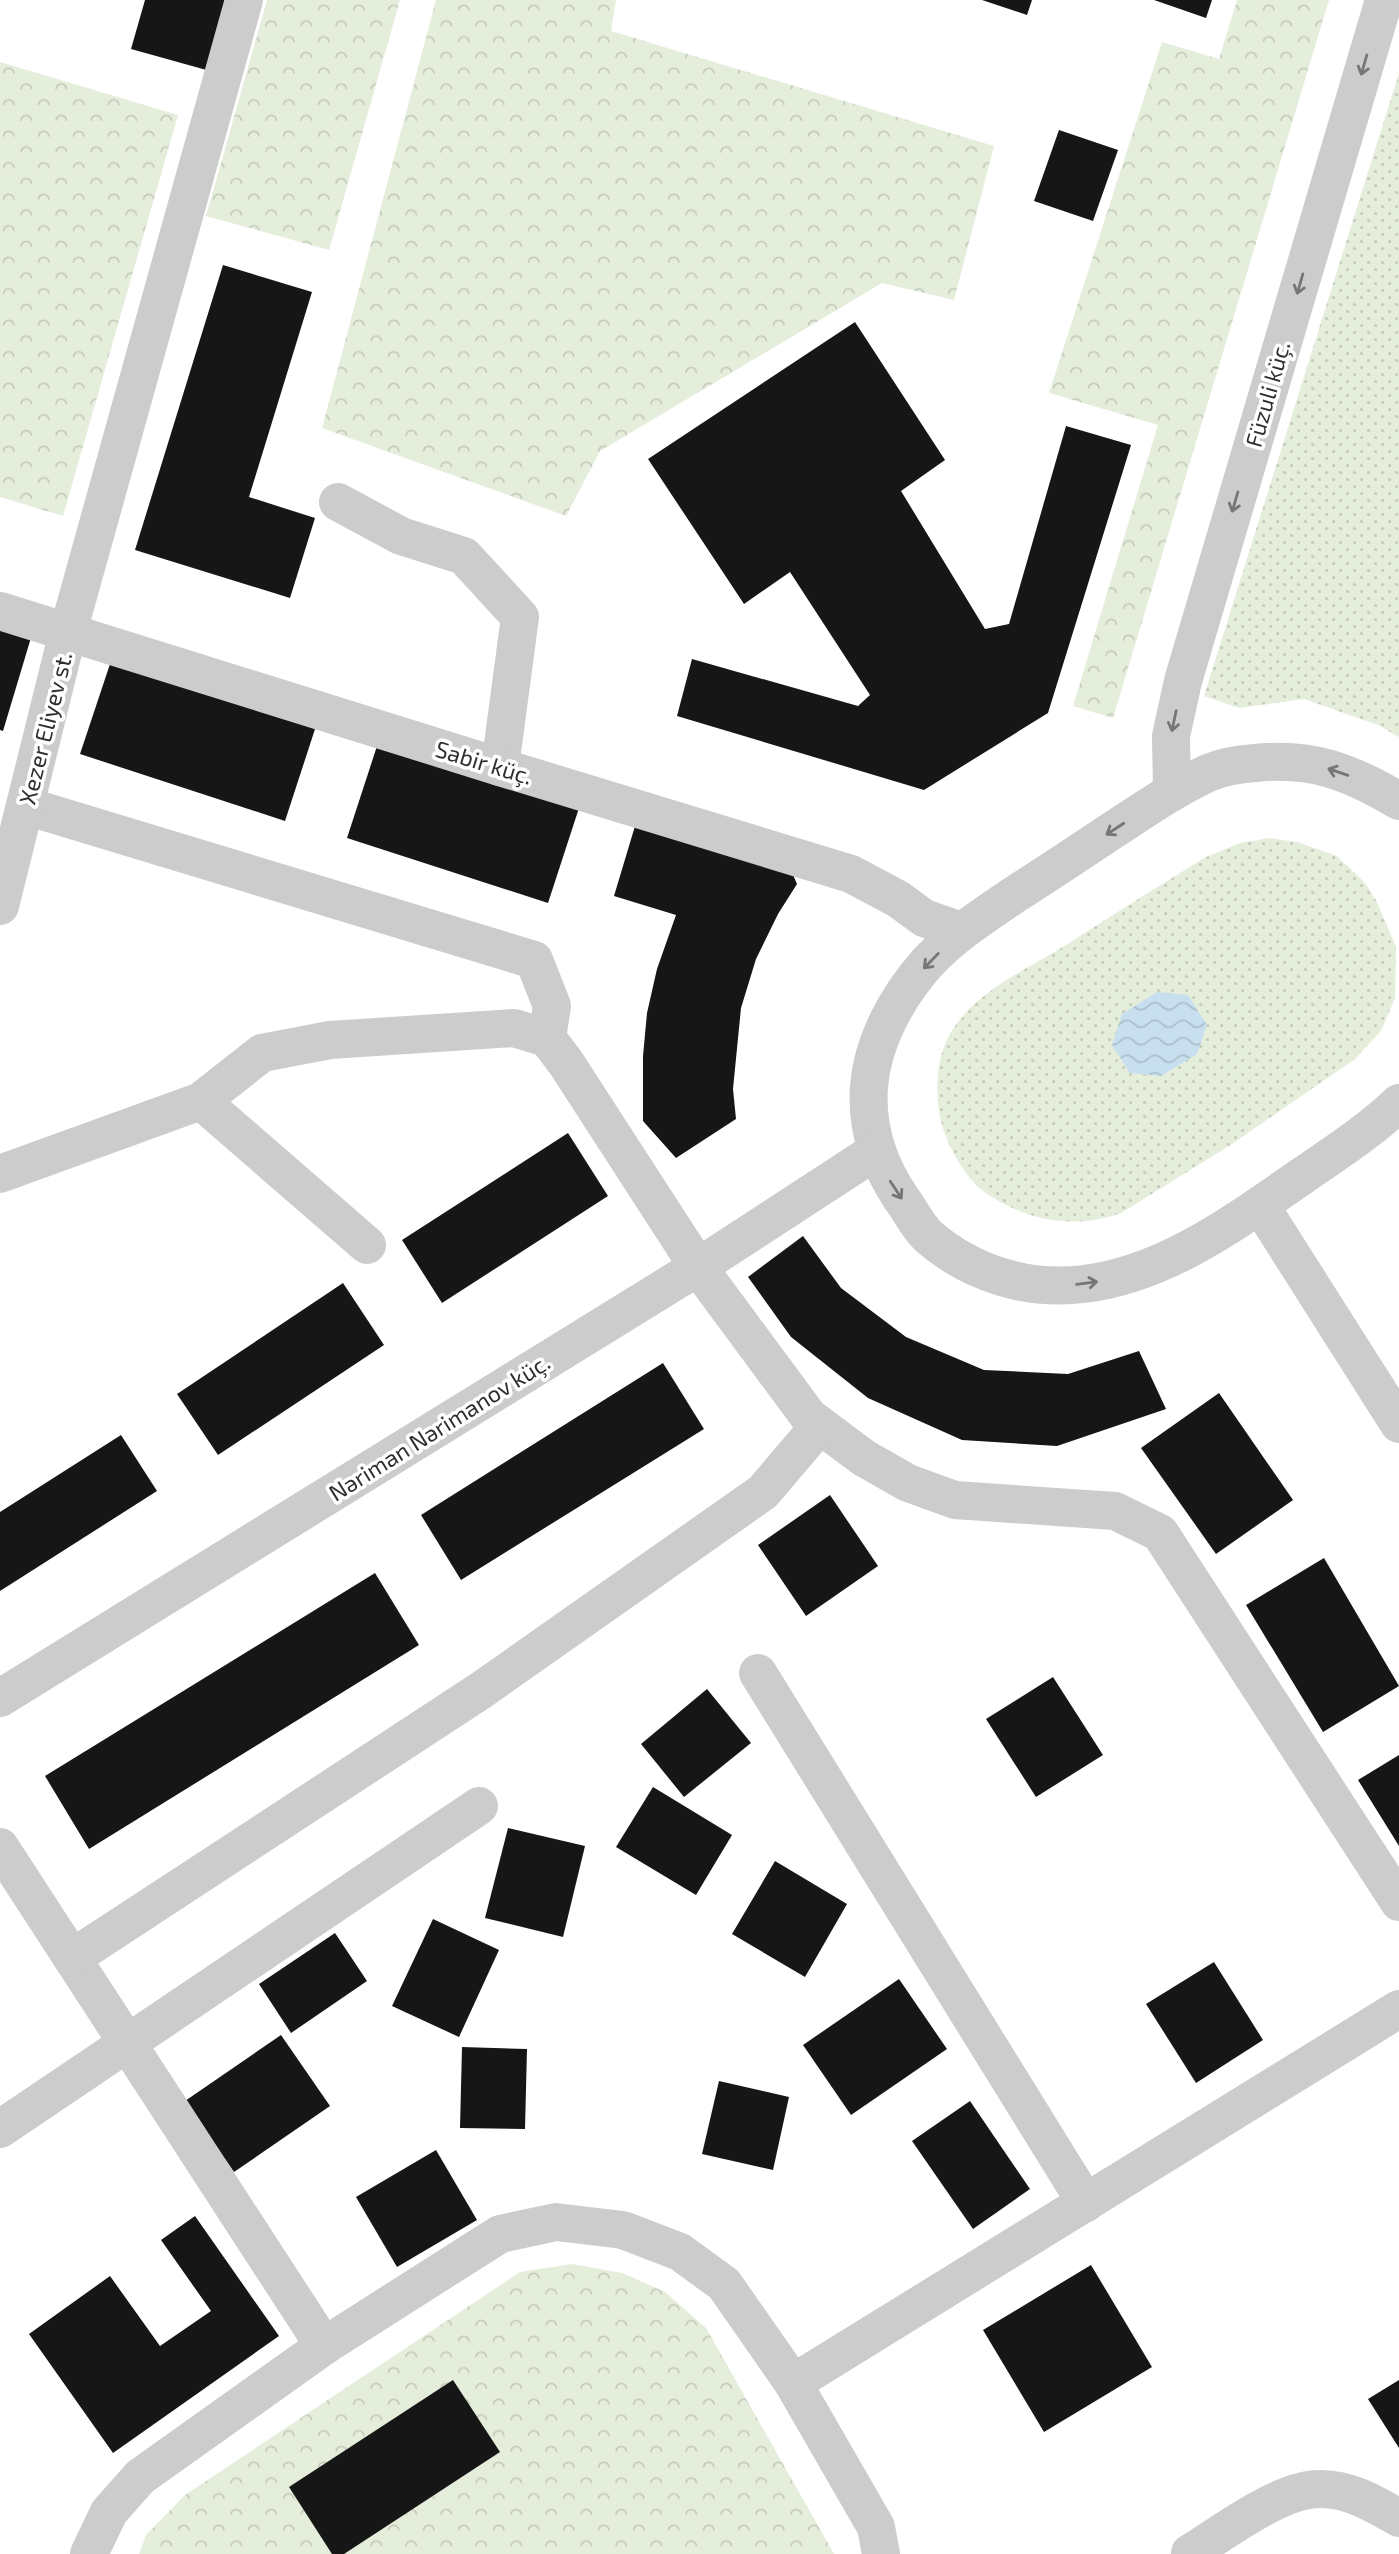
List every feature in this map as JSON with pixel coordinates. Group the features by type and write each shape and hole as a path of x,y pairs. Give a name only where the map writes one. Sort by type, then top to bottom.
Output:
{"street":[{"name":"Xezer Eliyev st.","path":"0,906 68,632 244,0"},
{"name":"Füzuli küç.","path":"1172,792 1171,736 1182,681 1384,0"},
{"path":"338,502 401,536 464,556 520,617 500,768"},
{"name":"Sabir küç.","path":"0,611 500,768 851,874 898,899 925,918 961,931"},
{"path":"1399,801 1368,782 1314,764 1285,760 1245,764 1212,772 1172,792 961,931 928,962 907,989 886,1024 875,1053 869,1085 869,1117 876,1152 892,1184 926,1235 961,1261 1002,1278 1045,1286 1083,1284 1125,1277 1172,1258 1260,1205 1379,1122 1399,1103"},
{"path":"26,806 534,960 552,1006 547,1038"},
{"path":"0,1174 201,1101 262,1053 330,1040 514,1028 547,1038 698,1267 809,1417 864,1458 897,1477 955,1500 1115,1511 1160,1533 1399,1902"},
{"path":"201,1101 367,1245"},
{"name":"Nəriman Nərimanov küç.","path":"0,1698 698,1267 876,1152"},
{"path":"1260,1205 1399,1424"},
{"path":"72,1958 480,1691 763,1492 820,1425"},
{"path":"758,1673 1086,2203"},
{"path":"0,2129 479,1806"},
{"path":"0,1847 324,2346"},
{"path":"793,2383 1399,2009"},
{"path":"89,2554 108,2512 140,2477 324,2346 500,2234 556,2222 623,2230 680,2252 724,2284 793,2383 876,2527 881,2554"},
{"path":"1190,2553 1280,2498 1319,2488 1361,2497 1399,2518"}],"green space":[{"path":"267,0 400,0 329,250 206,216"},
{"path":"436,0 616,0 611,31 994,146 954,300 882,283 600,451 566,516 322,428"},
{"path":"1237,0 1329,0 1113,718 1073,706 1158,425 1049,393 1162,42 1219,59"},
{"path":"0,62 178,115 63,516 0,497"},
{"path":"1399,73 1399,737 1378,725 1304,699 1239,708 1204,696"},
{"path":"1269,838 1297,842 1337,856 1365,883 1377,902 1396,947 1395,998 1381,1031 1355,1059 1232,1144 1121,1213 1086,1221 1051,1220 1018,1210 986,1193 963,1169 951,1148 938,1107 937,1086 942,1053 960,1019 1002,983 1206,857 1240,843"},
{"path":"572,2264 622,2273 665,2292 706,2328 834,2554 139,2554 146,2535 185,2495 520,2272"}],"water":[{"path":"1157,992 1188,995 1207,1025 1197,1054 1161,1076 1130,1073 1112,1045 1122,1014"}],"building":[{"path":"145,0 230,0 210,71 131,49"},
{"path":"982,0 1032,0 1027,15"},
{"path":"1154,0 1212,0 1206,18"},
{"path":"1059,130 1118,150 1093,221 1034,201"},
{"path":"223,265 312,292 249,497 315,518 290,598 135,550"},
{"path":"855,322 945,460 901,491 985,629 1009,624 1066,426 1131,445 1048,713 924,790 677,716 692,659 858,706 870,695 790,572 744,604 648,459"},
{"path":"0,621 33,631 3,731 0,730"},
{"path":"112,658 316,726 285,821 80,754"},
{"path":"378,743 579,808 548,903 347,838"},
{"path":"638,816 788,863 797,884 778,914 756,959 741,1008 733,1089 736,1119 676,1158 643,1121 643,1056 647,1013 657,969 676,915 614,896"},
{"path":"568,1133 608,1196 442,1303 402,1240"},
{"path":"803,1236 841,1288 906,1337 984,1370 1068,1374 1139,1351 1166,1409 1057,1446 962,1440 868,1398 791,1337 748,1277"},
{"path":"343,1283 384,1345 218,1455 177,1394"},
{"path":"663,1363 704,1429 461,1580 421,1515"},
{"path":"1219,1393 1293,1500 1216,1554 1141,1448"},
{"path":"121,1435 157,1491 0,1591 0,1512"},
{"path":"830,1495 878,1566 806,1616 758,1545"},
{"path":"1324,1558 1399,1686 1323,1732 1246,1605"},
{"path":"375,1573 419,1645 89,1849 45,1776"},
{"path":"1053,1677 1103,1755 1036,1797 986,1719"},
{"path":"707,1689 751,1743 684,1797 641,1744"},
{"path":"1399,1755 1399,1846 1358,1780"},
{"path":"653,1787 732,1835 696,1895 616,1847"},
{"path":"508,1828 585,1846 563,1937 485,1918"},
{"path":"775,1861 847,1904 805,1977 732,1934"},
{"path":"433,1919 499,1950 459,2037 392,2006"},
{"path":"335,1933 367,1981 291,2033 259,1984"},
{"path":"1214,1962 1263,2040 1196,2083 1146,2004"},
{"path":"899,1979 947,2049 851,2115 803,2045"},
{"path":"281,2035 330,2106 234,2172 185,2101"},
{"path":"462,2047 527,2049 525,2129 460,2128"},
{"path":"719,2081 789,2097 773,2170 702,2154"},
{"path":"970,2101 1030,2189 973,2229 912,2141"},
{"path":"436,2150 477,2220 397,2267 356,2197"},
{"path":"195,2216 279,2336 113,2453 29,2334 110,2276 160,2346 211,2311 161,2240"},
{"path":"1091,2265 1152,2367 1044,2432 983,2330"},
{"path":"453,2380 500,2452 344,2554 332,2554 289,2487"},
{"path":"1399,2380 1399,2448 1368,2399"}]}
